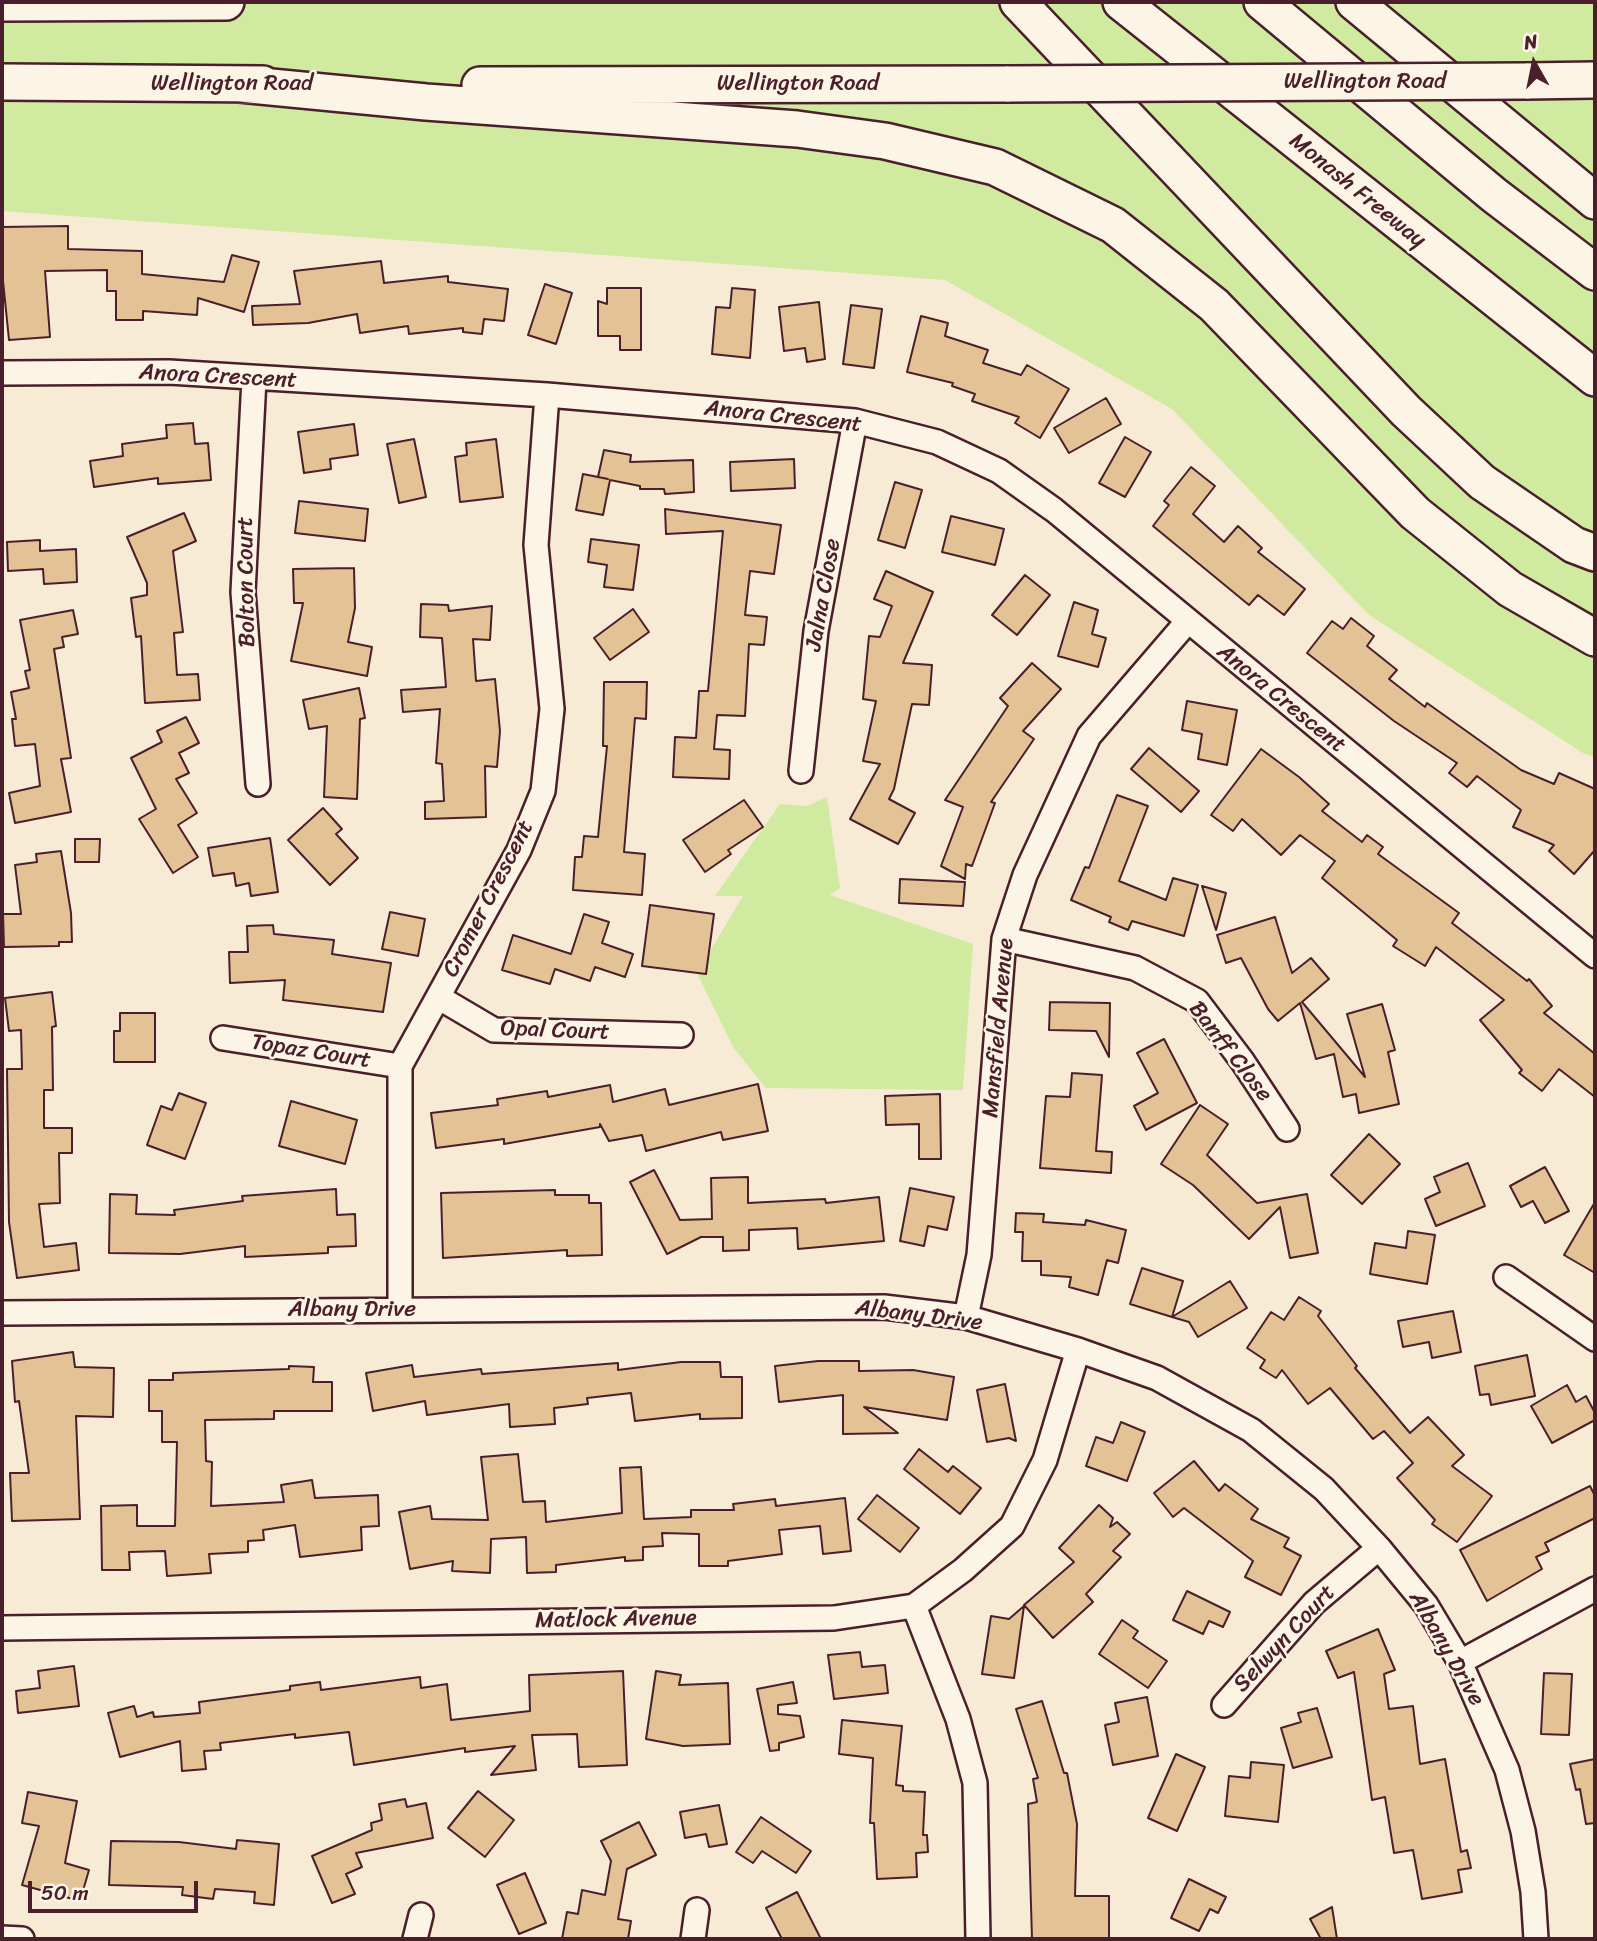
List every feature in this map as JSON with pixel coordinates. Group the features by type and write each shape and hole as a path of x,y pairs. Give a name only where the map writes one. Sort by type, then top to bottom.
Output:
{"highway":[{"path":"2,3 226,2"},
{"path":"1018,2 1406,411 1482,482 1574,545 1595,553"},
{"name":"Monash Freeway","path":"1121,2 1595,378"},
{"path":"1262,2 1494,195 1595,272"},
{"path":"1354,2 1595,201"},
{"name":"Wellington Road","path":"2,82 1009,84 1595,80"},
{"path":"240,84 426,102 797,129 885,141 995,167 1113,225 1214,305 1415,513 1510,589 1595,638"}],"street":[{"name":"Anora Crescent","path":"2,373 169,372 547,395 855,421 937,442 999,471 1054,510 1595,956"},
{"name":"Bolton Court","path":"254,379 243,592 258,784"},
{"name":"Cromer Crescent","path":"400,1310 400,1066 519,850 543,791 551,709 536,545 547,395"},
{"name":"Jalna Close","path":"801,771 816,631 855,421"},
{"name":"Mansfield Avenue","path":"966,1317 979,1255 1004,939 1025,875 1089,736 1187,622"},
{"name":"Banff Close","path":"1004,939 1135,968 1197,1001 1243,1062 1287,1129"},
{"name":"Opal Court","path":"438,997 494,1030 681,1035"},
{"name":"Topaz Court","path":"223,1038 400,1066"},
{"path":"1506,1277 1595,1339"},
{"name":"Albany Drive","path":"2,1313 884,1307 966,1317 1078,1350 1157,1378 1251,1430 1324,1489 1380,1548 1426,1605 1460,1662 1507,1770 1523,1831 1536,1939"},
{"name":"Matlock Avenue","path":"2,1628 834,1618 914,1606 963,1570 1012,1526 1045,1460 1078,1350"},
{"name":"Selwyn Court","path":"1224,1705 1314,1603 1380,1548"},
{"path":"1460,1662 1595,1589"},
{"path":"914,1606 957,1719 975,1783 978,1939"},
{"path":"692,1939 697,1910"},
{"path":"415,1939 421,1915"},
{"path":"2,1938 22,1939"}],"green space":[{"path":"2,2 1595,2 1595,757 1583,753 1369,615 1172,409 945,280 2,211"},
{"path":"827,797 840,888 830,895 973,944 963,1090 766,1088 733,1047 697,973 743,896 715,896 780,804 807,806"}],"building":[{"path":"68,226 68,249 142,251 142,274 224,282 232,255 259,262 244,312 198,298 197,315 143,311 143,320 116,320 116,291 107,291 107,270 45,271 50,337 9,340 2,271 2,227"},
{"path":"381,261 384,283 448,276 448,282 508,289 504,321 484,319 482,334 463,332 463,328 409,334 408,326 360,333 357,314 308,323 253,325 252,306 300,304 294,271"},
{"path":"545,284 572,293 556,344 528,335"},
{"path":"607,288 641,288 641,350 620,350 620,336 598,336 598,301 607,304"},
{"path":"732,288 755,290 750,358 712,354 716,307 730,308"},
{"path":"819,302 825,359 807,362 805,348 784,351 779,307"},
{"path":"851,305 882,309 874,368 843,364"},
{"path":"921,316 948,323 945,336 988,350 983,363 1021,375 1027,365 1069,389 1040,438 1015,423 1019,417 972,401 975,394 952,386 953,383 907,372"},
{"path":"1106,398 1121,424 1069,453 1054,428"},
{"path":"193,423 195,444 208,443 211,480 158,484 158,478 94,487 90,461 123,456 122,444 167,438 166,425"},
{"path":"354,424 358,455 330,459 331,469 304,473 298,432"},
{"path":"1125,437 1151,452 1125,497 1099,483"},
{"path":"414,439 426,497 399,503 387,444"},
{"path":"496,439 503,497 460,502 455,457 467,455 466,443"},
{"path":"604,450 631,455 630,462 693,460 694,492 665,494 664,489 640,489 640,486 610,480 603,515 576,510 583,474 598,477"},
{"path":"794,459 795,488 731,491 730,462"},
{"path":"1191,467 1215,486 1193,514 1224,542 1238,526 1262,548 1258,552 1305,589 1284,615 1258,595 1249,605 1153,526 1169,505 1164,501"},
{"path":"895,482 922,490 905,548 878,540"},
{"path":"299,501 368,509 365,541 295,533"},
{"path":"665,509 781,525 774,574 750,571 745,615 767,617 764,645 749,644 745,716 717,715 714,749 730,750 729,779 673,777 675,737 696,738 699,691 708,691 723,531 666,534"},
{"path":"184,513 196,541 173,551 183,632 174,633 177,675 198,674 200,700 145,703 141,636 136,637 131,598 147,595 147,583 127,537"},
{"path":"951,516 1004,529 995,565 942,552"},
{"path":"591,539 639,545 633,590 604,587 607,565 588,562"},
{"path":"40,540 40,551 76,549 77,582 44,584 43,569 8,571 7,542"},
{"path":"354,568 355,608 348,642 372,647 367,676 291,661 303,603 294,603 293,569"},
{"path":"886,571 933,592 903,663 932,665 929,705 912,704 894,789 889,799 915,813 898,844 850,819 880,764 863,761 876,701 863,699 869,636 880,637 892,606 874,599"},
{"path":"1025,575 1050,595 1017,635 992,615"},
{"path":"1074,602 1098,610 1092,634 1106,638 1098,667 1058,656"},
{"path":"421,604 448,605 449,611 492,606 490,640 473,639 476,681 495,679 500,731 497,767 485,766 486,817 425,819 425,802 444,801 442,764 436,763 440,709 403,712 401,690 446,687 442,638 420,637"},
{"path":"633,609 649,632 610,660 594,638"},
{"path":"73,610 78,634 62,637 64,647 54,649 71,758 61,759 71,812 15,823 9,793 40,786 35,744 15,746 12,719 16,719 11,692 29,688 25,671 30,670 20,620"},
{"path":"1351,618 1374,636 1367,646 1397,670 1389,679 1425,707 1427,703 1521,770 1554,784 1559,773 1595,789 1595,850 1574,874 1549,851 1554,845 1513,827 1521,810 1477,776 1467,787 1449,773 1457,763 1394,721 1307,653 1332,621 1343,629"},
{"path":"1032,663 1061,689 1023,731 1034,739 991,802 995,803 972,866 966,864 965,879 941,866 963,807 945,800 1008,706 1000,698"},
{"path":"604,682 647,682 646,719 635,718 624,852 645,854 642,895 573,890 575,857 582,857 584,836 598,837 607,746 603,746"},
{"path":"359,688 365,718 360,719 357,799 324,797 327,726 309,729 303,700"},
{"path":"1187,701 1237,710 1227,765 1198,759 1202,734 1182,730"},
{"path":"186,717 199,743 179,753 189,773 176,779 197,813 178,825 198,857 173,873 139,819 156,809 131,758 162,742 157,731"},
{"path":"1149,748 1199,791 1181,812 1131,769"},
{"path":"1261,749 1299,777 1329,804 1322,811 1362,842 1367,835 1383,847 1378,854 1459,913 1452,923 1527,981 1529,979 1552,1006 1544,1013 1595,1054 1595,1097 1559,1069 1542,1091 1519,1073 1522,1070 1480,1020 1504,1000 1436,947 1425,966 1393,946 1397,940 1322,878 1335,861 1300,835 1281,855 1242,819 1233,831 1211,815"},
{"path":"1117,795 1148,806 1119,881 1166,900 1173,878 1198,885 1184,936 1132,921 1128,930 1109,922 1111,917 1071,900 1085,867 1089,868"},
{"path":"744,800 763,827 728,850 731,854 705,872 683,840"},
{"path":"323,808 342,829 336,834 358,858 330,885 288,840"},
{"path":"270,838 278,892 251,896 249,883 236,886 234,873 213,876 208,848"},
{"path":"75,839 100,839 99,862 75,862"},
{"path":"61,851 71,913 72,942 59,942 59,946 4,947 3,914 21,914 15,865 37,862 36,854"},
{"path":"900,879 965,882 963,906 899,903"},
{"path":"1202,886 1226,893 1216,930"},
{"path":"650,905 714,914 706,974 642,966"},
{"path":"390,912 425,919 418,956 382,949"},
{"path":"584,914 609,922 602,943 633,954 625,977 595,967 590,981 555,969 550,984 502,970 513,935 571,954"},
{"path":"1275,917 1292,973 1311,958 1329,979 1302,1002 1365,1077 1347,1014 1382,1004 1395,1050 1388,1052 1399,1104 1359,1113 1356,1094 1343,1097 1334,1054 1316,1059 1300,1003 1278,1021 1268,1009 1241,958 1226,963 1217,935"},
{"path":"273,925 274,934 334,940 332,954 391,963 383,1012 283,1000 285,980 230,983 229,952 248,952 247,926"},
{"path":"52,992 56,1026 52,1027 53,1090 44,1090 44,1128 72,1128 72,1153 59,1153 60,1203 39,1204 44,1247 76,1243 79,1270 17,1278 9,1222 7,1069 22,1069 21,1030 9,1031 5,998"},
{"path":"1050,1002 1110,1003 1109,1057 1096,1031 1049,1030"},
{"path":"120,1013 155,1013 155,1062 114,1062 114,1031 120,1031"},
{"path":"1164,1039 1197,1103 1146,1130 1134,1106 1158,1093 1137,1053"},
{"path":"1072,1073 1102,1075 1096,1151 1112,1152 1111,1173 1040,1168 1046,1096 1070,1097"},
{"path":"758,1084 768,1131 723,1140 721,1132 646,1151 642,1135 609,1141 600,1124 600,1127 504,1144 504,1139 436,1148 431,1113 498,1105 497,1099 547,1091 548,1097 610,1085 613,1102 665,1089 669,1105"},
{"path":"179,1093 206,1103 185,1159 147,1145 161,1106 172,1110"},
{"path":"940,1094 941,1159 919,1159 919,1124 886,1125 885,1096"},
{"path":"291,1101 357,1120 345,1164 279,1146"},
{"path":"1200,1105 1228,1124 1207,1155 1257,1203 1307,1194 1318,1253 1290,1258 1280,1207 1249,1239 1193,1185 1161,1164"},
{"path":"1369,1134 1400,1164 1362,1204 1331,1175"},
{"path":"1468,1163 1485,1206 1436,1226 1425,1199 1440,1192 1434,1177"},
{"path":"1545,1167 1569,1211 1545,1223 1533,1201 1521,1207 1510,1186"},
{"path":"654,1170 680,1220 712,1219 711,1178 748,1177 748,1203 825,1199 826,1203 879,1197 884,1241 798,1249 797,1228 749,1230 749,1250 723,1251 723,1237 701,1237 667,1254 630,1182"},
{"path":"910,1188 954,1197 947,1230 928,1226 924,1246 900,1241"},
{"path":"336,1189 337,1215 355,1214 356,1246 328,1247 328,1253 245,1257 245,1246 180,1254 109,1253 110,1194 137,1195 136,1214 175,1215 174,1210 243,1201 242,1196"},
{"path":"555,1190 555,1195 589,1195 589,1203 601,1203 602,1255 567,1256 567,1250 443,1258 441,1193"},
{"path":"1595,1202 1595,1273 1564,1255"},
{"path":"1016,1213 1044,1214 1043,1222 1085,1225 1086,1220 1126,1230 1118,1263 1107,1260 1098,1295 1069,1287 1071,1277 1041,1275 1041,1261 1022,1261 1023,1232 1015,1232"},
{"path":"1408,1231 1435,1235 1427,1284 1370,1274 1375,1243 1406,1248"},
{"path":"1142,1268 1183,1281 1172,1317 1130,1304"},
{"path":"1230,1281 1247,1308 1198,1337 1189,1322 1172,1317"},
{"path":"1299,1297 1321,1311 1318,1316 1357,1366 1355,1368 1410,1433 1428,1417 1464,1455 1452,1466 1492,1496 1457,1542 1432,1524 1435,1520 1397,1478 1413,1463 1384,1431 1373,1439 1330,1388 1308,1404 1282,1370 1276,1378 1260,1368 1265,1360 1247,1348 1271,1312 1284,1320"},
{"path":"1453,1311 1461,1352 1432,1358 1429,1342 1403,1347 1398,1321"},
{"path":"73,1352 75,1367 114,1368 113,1417 76,1416 80,1519 12,1521 10,1473 29,1473 19,1401 15,1402 12,1361"},
{"path":"1527,1355 1535,1396 1491,1405 1489,1394 1480,1395 1475,1366"},
{"path":"818,1361 859,1361 859,1371 913,1370 954,1377 947,1420 864,1407 898,1433 843,1434 843,1395 779,1402 775,1366"},
{"path":"681,1362 720,1362 721,1377 742,1377 742,1418 700,1419 700,1414 635,1421 631,1393 587,1398 588,1404 554,1408 555,1424 510,1427 509,1404 427,1415 425,1401 373,1411 366,1373 412,1365 414,1377 481,1369 482,1374 618,1363 618,1370"},
{"path":"289,1366 314,1367 313,1382 332,1382 332,1411 274,1411 274,1419 205,1420 206,1461 212,1462 211,1506 284,1502 281,1485 312,1480 315,1498 378,1495 379,1526 361,1527 362,1550 300,1557 295,1525 263,1530 264,1540 248,1541 248,1552 209,1554 211,1573 167,1576 165,1551 129,1552 130,1570 102,1570 101,1506 137,1505 137,1526 175,1526 177,1442 162,1442 162,1411 149,1411 149,1380 173,1380 173,1373 289,1369"},
{"path":"1005,1384 1016,1441 1009,1438 987,1442 977,1390"},
{"path":"1567,1385 1576,1402 1586,1396 1595,1413 1595,1420 1552,1443 1531,1406"},
{"path":"1121,1422 1145,1432 1127,1481 1086,1466 1096,1437 1113,1443"},
{"path":"919,1449 948,1472 953,1466 981,1488 960,1514 904,1469"},
{"path":"518,1454 523,1502 545,1501 546,1522 622,1513 620,1468 641,1467 644,1519 691,1517 691,1510 734,1510 733,1504 775,1499 776,1506 845,1498 851,1551 823,1554 820,1526 779,1530 782,1554 728,1561 728,1566 699,1566 699,1534 662,1533 663,1546 643,1547 643,1560 625,1561 625,1557 556,1565 556,1572 527,1573 526,1537 491,1539 490,1573 452,1571 453,1561 410,1569 399,1512 430,1506 432,1519 488,1520 481,1457"},
{"path":"1194,1461 1219,1491 1225,1484 1258,1509 1251,1519 1289,1538 1284,1547 1301,1556 1281,1595 1245,1577 1253,1561 1184,1508 1173,1517 1154,1493"},
{"path":"1590,1486 1595,1496 1595,1518 1545,1543 1549,1551 1536,1557 1542,1569 1487,1601 1460,1550"},
{"path":"877,1495 919,1528 900,1552 858,1519"},
{"path":"1099,1505 1113,1518 1110,1527 1117,1522 1130,1534 1113,1551 1121,1557 1086,1594 1093,1602 1053,1638 1024,1605 1074,1562 1059,1548"},
{"path":"1187,1591 1230,1612 1223,1627 1209,1621 1203,1634 1173,1620"},
{"path":"1024,1606 1014,1678 982,1674 991,1616 1009,1619"},
{"path":"1122,1620 1138,1631 1133,1638 1167,1661 1148,1688 1099,1654"},
{"path":"1378,1629 1395,1670 1384,1674 1389,1709 1413,1706 1420,1764 1445,1759 1461,1852 1467,1850 1471,1868 1458,1870 1462,1892 1422,1899 1413,1850 1394,1853 1385,1797 1372,1800 1354,1672 1338,1678 1326,1651"},
{"path":"860,1652 862,1667 885,1665 888,1693 834,1699 828,1655"},
{"path":"74,1666 79,1706 18,1713 16,1691 40,1688 38,1671"},
{"path":"623,1671 627,1765 579,1767 577,1734 532,1735 536,1770 491,1775 515,1746 465,1752 465,1748 354,1765 349,1732 295,1738 295,1734 220,1743 221,1750 204,1751 206,1769 182,1771 180,1741 120,1757 108,1713 134,1706 137,1717 153,1712 154,1717 200,1713 199,1702 290,1690 290,1686 320,1682 321,1690 420,1677 421,1688 447,1684 451,1720 530,1711 529,1675"},
{"path":"656,1671 681,1675 679,1685 728,1683 730,1744 683,1746 646,1739"},
{"path":"1544,1673 1572,1674 1569,1735 1541,1734"},
{"path":"793,1682 797,1703 778,1705 778,1714 800,1716 804,1737 779,1743 779,1750 770,1751 757,1689"},
{"path":"1147,1697 1158,1756 1113,1765 1105,1725 1119,1722 1115,1703"},
{"path":"1042,1701 1064,1773 1067,1773 1077,1824 1075,1896 1109,1896 1109,1939 1032,1939 1028,1804 1037,1802 1033,1779 1038,1778 1016,1709"},
{"path":"1317,1708 1332,1757 1293,1768 1281,1728 1301,1722 1298,1713"},
{"path":"842,1720 902,1726 896,1785 903,1786 903,1791 925,1792 923,1835 927,1835 928,1852 916,1853 917,1877 877,1879 874,1823 870,1823 873,1758 839,1754"},
{"path":"1176,1754 1205,1767 1177,1831 1148,1818"},
{"path":"1595,1759 1595,1823 1586,1824 1580,1789 1576,1790 1570,1764"},
{"path":"1251,1762 1284,1765 1278,1822 1225,1816 1229,1776 1250,1778"},
{"path":"478,1791 514,1820 485,1857 448,1828"},
{"path":"28,1792 77,1801 65,1863 89,1870 80,1901 22,1885 39,1826 22,1823"},
{"path":"405,1799 407,1807 426,1803 433,1838 356,1853 362,1867 346,1874 355,1894 332,1903 312,1856 372,1830 371,1823 382,1820 379,1804"},
{"path":"719,1805 727,1844 709,1847 706,1834 685,1838 680,1812"},
{"path":"761,1817 811,1851 796,1873 762,1851 753,1863 736,1852"},
{"path":"639,1822 656,1855 627,1869 618,1919 631,1921 628,1939 562,1939 567,1912 578,1914 582,1890 605,1895 611,1861 601,1841"},
{"path":"237,1840 279,1844 274,1905 254,1903 255,1892 215,1889 213,1899 182,1895 183,1887 109,1885 111,1841 179,1842 236,1849"},
{"path":"525,1873 546,1923 519,1934 497,1885"},
{"path":"1189,1879 1226,1897 1218,1913 1210,1909 1199,1931 1171,1918"},
{"path":"797,1892 821,1939 782,1939 766,1908"},
{"path":"1332,1907 1337,1939 1321,1939 1310,1919"}]}
